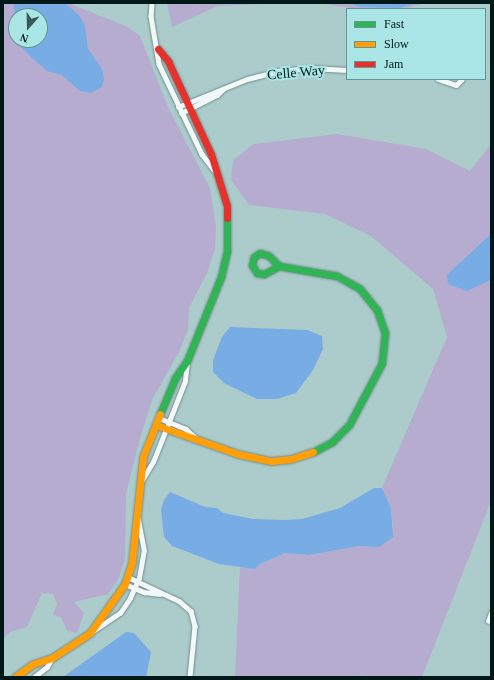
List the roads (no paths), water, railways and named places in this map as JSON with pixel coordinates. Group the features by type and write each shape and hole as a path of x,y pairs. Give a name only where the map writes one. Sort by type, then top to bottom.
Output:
{"street":[{"path":"152,3 151,16 158,49 159,64 178,107 202,154 214,170"},
{"path":"90,633 126,581 137,516 143,457 175,378 187,361 220,278 227,251 227,206 214,170 211,154 190,105 168,61 158,49"},
{"name":"Celle Way","path":"178,107 190,105 217,95 223,89 247,79 278,71 311,68 346,70"},
{"path":"441,80 456,85 461,80"},
{"name":"Celle Way","path":"181,113 190,105"},
{"path":"157,421 195,437 262,460 282,460 309,454 332,442 345,430 377,378 384,357 385,333 377,310 367,295 353,284 337,276 279,266"},
{"path":"141,482 153,462 185,381 187,361"},
{"path":"15,677 33,664 52,658 116,617 137,581 144,551 143,534 137,516"},
{"path":"126,581 137,581 160,594 184,604 193,615 195,626 190,677"},
{"path":"126,581 134,588 160,594"},
{"path":"488,621 491,613"},
{"path":"34,677 47,667 52,658"}],"water":[{"path":"13,3 65,3 80,16 85,26 88,49 102,69 104,79 102,87 91,93 80,91 62,75 47,71 30,56 22,48 48,48 48,8 14,8"},
{"path":"348,3 416,3 399,8 361,7"},
{"path":"491,234 491,280 467,291 448,284 447,275"},
{"path":"230,327 307,330 322,336 323,349 313,370 296,393 277,399 257,399 224,383 213,372 213,360 222,337"},
{"path":"374,488 382,488 391,508 393,537 379,547 359,546 309,555 285,553 260,564 255,569 219,564 172,546 164,537 161,509 164,500 170,492 205,507 217,508 223,513 253,519 285,520 302,519 340,508"},
{"path":"126,632 134,633 151,652 146,677 63,677"}]}
